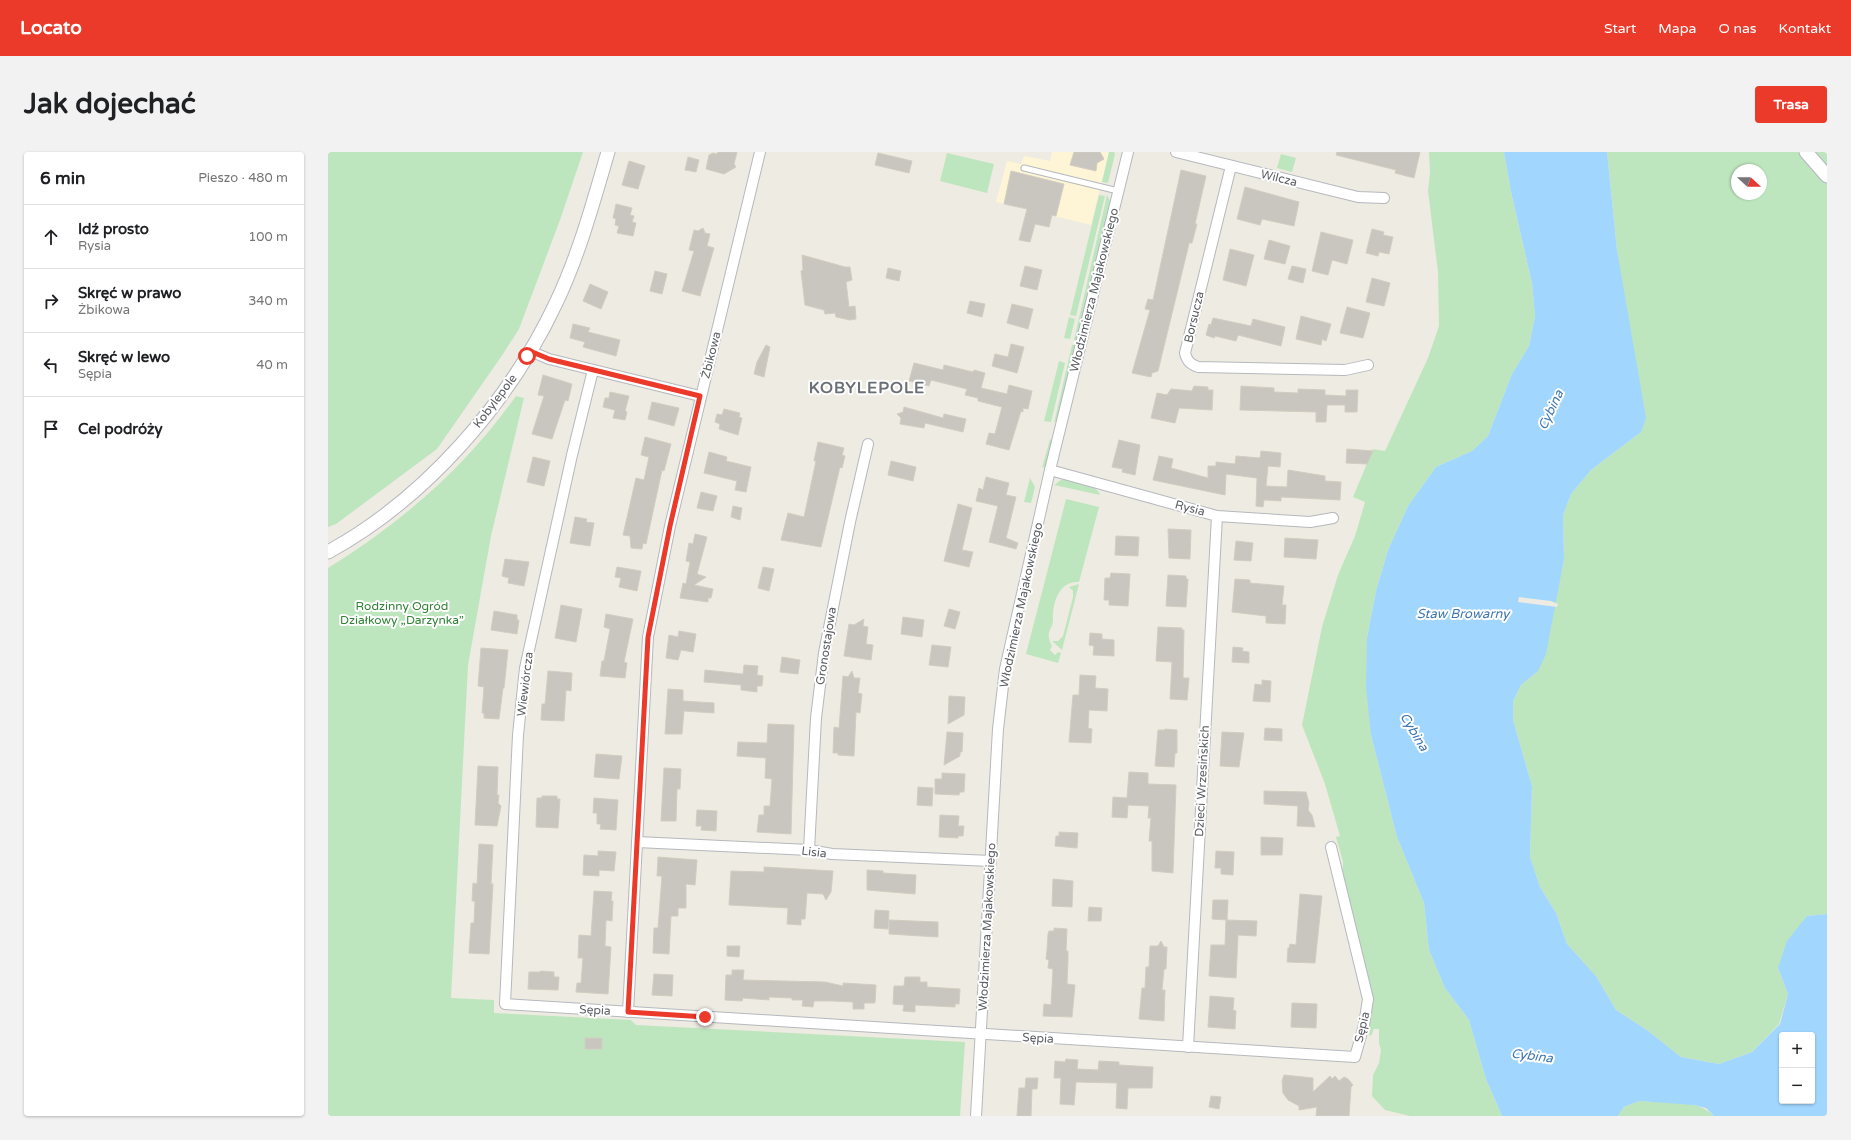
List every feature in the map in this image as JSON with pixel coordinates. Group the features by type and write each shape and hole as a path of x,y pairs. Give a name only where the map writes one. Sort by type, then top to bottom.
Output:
{"street":[{"name":"Kobylepole","path":"328,552 378,519 408,496 436,470 486,415 509,384 530,351 556,302 574,261 608,152"},
{"name":"Żbikowa","path":"628,1012 648,637 670,526 700,396 760,152"},
{"name":"Włodzimierza Majakowskiego","path":"976,1116 998,729 1005,669 1050,470 1128,152"},
{"name":"Wilcza","path":"1176,152 1358,197 1384,198"},
{"path":"1806,152 1827,176"},
{"name":"Borsucza","path":"1231,166 1185,353 1187,359 1191,364 1198,367 1345,370 1368,365"},
{"path":"530,351 549,359 700,396"},
{"name":"Wiewiórcza","path":"505,1004 518,735 525,668 568,470 594,370"},
{"name":"Gronostajowa","path":"809,850 816,718 824,653 848,529 868,444"},
{"name":"Rysia","path":"1050,470 1217,516 1310,522 1333,518"},
{"name":"Dzieci Wrzesińskich","path":"1188,1047 1217,516"},
{"name":"Lisia","path":"637,842 809,850 832,854 991,861"},
{"name":"Sępia","path":"505,1004 1355,1057 1364,1025 1368,999 1331,847"}],"lane":[{"path":"1024,168 1118,191"}],"shaded area":[{"path":"1052,152 1109,152 1091,225 996,202 1007,161 1021,164 1024,156 1050,161"}],"green space":[{"path":"328,152 583,152 560,220 519,329 503,354 437,449 336,524 328,527"},
{"path":"1109,152 1114,152 1115,154 1108,183 1102,182"},
{"path":"1429,152 1504,152 1511,192 1532,283 1535,316 1529,346 1512,374 1488,436 1472,451 1436,467 1408,506 1388,550 1376,591 1367,638 1371,735 1397,837 1424,903 1429,950 1445,988 1469,1020 1486,1079 1502,1116 1410,1116 1385,1110 1372,1096 1373,1075 1379,1063 1381,1050 1379,1043 1379,1029 1374,1029 1371,1036 1368,1034 1372,1014 1371,995 1342,880 1343,862 1336,837 1340,836 1325,784 1302,725 1322,627 1338,575 1355,536 1365,502 1353,497 1373,449 1385,451 1428,358 1439,326 1438,272 1428,191 1430,173"},
{"path":"1607,152 1798,152 1827,184 1827,914 1807,916 1778,968 1788,994 1779,1024 1752,1052 1719,1064 1681,1057 1647,1030 1616,1010 1596,976 1567,944 1556,913 1540,887 1530,857 1532,786 1513,720 1513,701 1521,685 1538,671 1564,559 1563,515 1571,494 1591,470 1641,432 1617,250"},
{"path":"1814,152 1827,152 1827,167"},
{"path":"947,153 994,164 987,193 940,181"},
{"path":"1281,154 1296,158 1292,172 1277,168"},
{"path":"1099,195 1105,196 1076,316 1070,315"},
{"path":"1107,195 1110,201 1077,340 1074,340"},
{"path":"1069,317 1075,319 1070,339 1064,338"},
{"path":"1072,345 1076,345 1057,420 1054,423"},
{"path":"1059,361 1065,363 1051,422 1044,421"},
{"name":"Rodzinny Ogród Działkowy „Darzynka”","path":"516,396 524,398 491,536 468,665 451,998 494,1000 494,1013 631,1020 636,1025 965,1042 960,1116 328,1116 328,568 381,532 431,492 476,447"},
{"path":"1050,439 1052,441 1047,465 1042,468"},
{"path":"1030,478 1035,487 1031,503 1024,502"},
{"path":"1061,480 1071,480 1084,483 1098,491 1100,495 1054,485"},
{"path":"1066,499 1099,507 1079,582 1072,582 1062,589 1058,594 1054,607 1053,623 1049,637 1052,646 1050,650 1055,655 1058,652 1061,653 1058,663 1026,654"},
{"path":"1079,584 1062,650 1052,641 1058,641 1063,636 1073,597 1073,591 1069,587"},
{"path":"1639,1101 1679,1102 1689,1104 1707,1110 1714,1116 1618,1116 1624,1107"}],"water":[{"name":"Staw Browarny","path":"1504,152 1607,152 1617,250 1646,418 1641,432 1591,470 1571,494 1563,515 1564,559 1546,654 1538,671 1521,685 1513,701 1513,720 1532,786 1530,857 1540,887 1556,913 1567,944 1596,976 1616,1010 1647,1030 1681,1057 1719,1064 1752,1052 1780,1024 1788,994 1778,968 1787,941 1807,916 1827,914 1827,1116 1714,1116 1706,1108 1694,1105 1639,1101 1624,1107 1618,1116 1502,1116 1486,1079 1469,1020 1445,988 1429,950 1424,903 1397,837 1371,735 1366,688 1367,638 1376,591 1388,550 1408,506 1436,467 1472,451 1488,436 1512,374 1529,346 1535,316 1532,283 1511,192"}],"pier":[{"path":"1519,597 1551,601 1558,604 1557,607 1518,602"}],"building":[{"path":"718,152 737,152 734,164 736,167 724,174 706,169 709,155 713,153 717,154"},
{"path":"1074,152 1100,152 1104,159 1097,163 1096,171 1070,165"},
{"path":"1337,152 1420,152 1414,178 1395,173 1396,170 1336,155"},
{"path":"878,153 912,161 909,173 875,165"},
{"path":"688,157 699,160 696,172 685,170"},
{"path":"629,161 645,166 638,189 622,185"},
{"path":"1181,170 1206,176 1195,224 1197,224 1192,243 1189,243 1158,371 1152,373 1151,377 1132,373 1150,310 1145,309 1148,299 1153,300"},
{"path":"1011,171 1064,184 1056,216 1052,215 1049,227 1035,224 1030,242 1019,240 1027,209 1004,204"},
{"path":"1245,187 1299,202 1294,226 1262,219 1260,225 1237,219"},
{"path":"616,204 632,208 630,215 634,216 632,222 636,223 633,236 617,233 619,226 615,225 616,219 613,218"},
{"path":"703,228 705,233 710,234 707,246 714,248 700,296 682,291 694,251 689,250 694,230 698,231"},
{"path":"1372,229 1384,232 1383,235 1393,237 1389,254 1379,252 1378,256 1366,253"},
{"path":"1321,232 1353,240 1347,264 1332,260 1328,275 1312,271"},
{"path":"1269,240 1290,246 1285,264 1264,259"},
{"path":"1230,249 1254,255 1246,286 1223,280"},
{"path":"802,255 845,267 850,267 852,280 846,282 849,307 855,306 856,319 850,320 836,317 835,313 825,314 824,310 805,305 801,271 803,270"},
{"path":"1025,266 1042,270 1037,290 1020,286"},
{"path":"1292,266 1306,269 1303,283 1288,279"},
{"path":"888,268 901,271 899,281 886,278"},
{"path":"655,271 667,274 662,294 650,291"},
{"path":"1372,278 1390,283 1384,306 1366,302"},
{"path":"590,284 608,292 601,309 583,301"},
{"path":"970,301 985,304 982,317 967,313"},
{"path":"1012,304 1033,309 1028,329 1007,323"},
{"path":"1347,307 1370,313 1363,338 1340,333"},
{"path":"1301,316 1331,324 1326,341 1322,339 1321,345 1296,339"},
{"path":"1213,318 1251,326 1253,319 1285,327 1281,346 1238,335 1236,341 1215,336 1214,338 1206,335 1209,324 1211,325"},
{"path":"573,324 590,328 588,332 620,340 616,356 583,347 585,342 570,338"},
{"path":"1011,344 1024,347 1017,373 992,366 995,354 1008,357"},
{"path":"766,345 770,347 764,377 754,374 757,362"},
{"path":"914,363 943,370 944,365 973,372 974,370 985,373 981,388 1007,394 1009,385 1032,391 1028,409 1023,408 1023,412 1021,411 1009,450 986,444 989,433 995,434 1002,407 978,401 978,398 965,395 967,389 931,380 929,386 909,381"},
{"path":"543,375 572,384 568,401 565,400 552,439 532,434 544,396 538,395"},
{"path":"1194,386 1208,387 1208,390 1213,390 1212,410 1179,408 1175,423 1151,418 1157,393 1167,395 1171,389 1192,391"},
{"path":"1241,386 1274,388 1274,392 1298,393 1298,389 1325,390 1325,395 1346,396 1346,390 1358,390 1357,412 1345,412 1345,405 1327,405 1326,422 1316,422 1316,412 1240,410"},
{"path":"610,392 629,396 625,411 627,412 625,420 613,418 615,410 603,407 605,398 609,398"},
{"path":"652,402 679,408 674,426 648,419"},
{"path":"904,407 943,418 944,414 966,419 963,432 925,423 924,428 900,424 901,418 897,414 903,412"},
{"path":"724,409 740,413 739,417 742,418 738,435 719,429 720,424 715,422 717,414 722,415"},
{"path":"645,437 671,444 664,471 662,470 646,544 643,543 642,549 631,548 630,536 623,535 636,478 644,480 649,457 641,455"},
{"path":"1119,440 1140,445 1135,475 1122,472 1123,469 1112,467"},
{"path":"818,442 844,448 842,455 845,456 842,468 840,467 821,547 781,540 788,513 804,517 816,461 814,461"},
{"path":"1347,449 1373,451 1367,464 1346,463"},
{"path":"1261,451 1281,453 1280,467 1268,466 1266,486 1287,487 1288,470 1325,476 1325,481 1341,482 1340,500 1281,497 1281,501 1264,500 1263,507 1256,506 1257,478 1226,474 1225,495 1153,480 1159,456 1173,459 1171,468 1208,478 1208,466 1216,466 1216,462 1235,464 1236,456 1260,458"},
{"path":"709,452 727,457 726,461 751,467 746,492 735,490 737,481 704,473"},
{"path":"533,457 550,461 544,486 527,482"},
{"path":"891,461 916,467 913,481 888,475"},
{"path":"986,477 1009,483 1006,495 1016,497 1006,538 1018,543 1016,549 989,542 998,506 976,501 979,488 983,490"},
{"path":"701,492 717,496 713,511 697,508"},
{"path":"958,504 972,508 962,550 973,552 969,567 944,561"},
{"path":"733,506 742,508 740,520 731,517"},
{"path":"575,517 587,519 586,522 594,523 590,546 570,543"},
{"path":"1168,529 1191,530 1190,559 1169,558"},
{"path":"695,534 707,537 697,574 706,577 694,585 713,589 711,598 708,598 708,602 680,598 683,583 686,584 690,562 686,561 689,543 693,544"},
{"path":"1116,536 1139,537 1138,556 1115,555"},
{"path":"1285,538 1318,540 1316,559 1284,557"},
{"path":"1236,541 1253,543 1251,561 1234,560"},
{"path":"505,559 529,562 524,586 508,583 509,578 502,576"},
{"path":"617,567 641,571 637,591 619,587 621,578 615,577"},
{"path":"763,567 774,569 769,591 758,588"},
{"path":"1111,573 1130,574 1128,606 1109,605 1109,600 1104,600 1105,578 1110,578"},
{"path":"1168,575 1186,576 1186,579 1188,579 1186,607 1166,606"},
{"path":"1235,579 1250,580 1250,583 1284,586 1282,605 1286,605 1285,624 1266,623 1266,616 1232,612"},
{"path":"561,605 582,609 576,642 555,638"},
{"path":"949,609 960,612 955,629 944,626"},
{"path":"494,611 517,615 517,620 519,620 517,634 491,630"},
{"path":"606,614 633,619 624,662 627,663 625,678 600,676 610,629 604,627"},
{"path":"903,617 924,620 922,637 901,634"},
{"path":"864,619 863,626 868,627 866,644 873,645 871,660 844,656 849,624 854,625"},
{"path":"1158,627 1182,628 1182,630 1184,630 1183,678 1189,678 1187,700 1170,699 1172,662 1156,661"},
{"path":"679,631 696,634 693,652 681,650 678,660 666,658 669,635 678,637"},
{"path":"1090,633 1102,634 1102,639 1114,640 1114,656 1093,655 1094,646 1089,645"},
{"path":"932,645 951,647 948,667 929,665"},
{"path":"1233,647 1243,648 1242,651 1249,652 1249,663 1232,662"},
{"path":"481,648 508,650 499,719 484,718 484,713 482,713 484,687 478,686"},
{"path":"782,657 800,660 798,674 780,672"},
{"path":"744,665 758,666 757,675 763,676 762,686 757,686 757,692 741,690 741,685 704,682 705,670 743,674"},
{"path":"548,671 572,673 571,691 566,690 564,721 541,720 542,704 545,704"},
{"path":"852,671 854,678 860,678 858,693 862,694 860,713 856,712 854,756 838,755 838,753 833,753 834,727 839,728 843,676 848,677"},
{"path":"1080,675 1096,676 1095,688 1108,689 1107,711 1089,710 1088,728 1092,729 1091,743 1069,742 1073,695 1079,695"},
{"path":"1262,680 1271,681 1270,702 1253,701 1255,684 1262,685"},
{"path":"668,689 683,690 683,701 714,703 714,713 684,711 682,734 665,734"},
{"path":"949,696 965,697 964,715 948,724"},
{"path":"768,724 794,725 791,834 757,832 759,815 764,815 764,806 770,806 772,779 765,778 766,758 737,756 738,742 767,743"},
{"path":"1265,728 1282,729 1282,741 1264,740"},
{"path":"1158,730 1177,730 1177,753 1175,753 1174,767 1155,766"},
{"path":"947,732 963,733 962,752 960,752 960,756 944,765"},
{"path":"1222,732 1244,733 1239,767 1220,766"},
{"path":"596,754 622,756 619,779 594,777"},
{"path":"478,766 498,767 497,795 499,795 498,803 501,806 497,826 475,825"},
{"path":"664,768 681,769 680,789 677,789 676,821 661,821"},
{"path":"1129,772 1148,773 1148,784 1176,785 1173,873 1152,871 1152,841 1149,841 1151,818 1148,818 1149,806 1128,805 1127,818 1112,817 1113,797 1127,798"},
{"path":"942,773 965,774 964,792 960,792 959,795 935,794 935,779 942,779"},
{"path":"918,787 933,788 932,806 917,805"},
{"path":"1264,791 1306,792 1309,803 1308,810 1312,815 1315,827 1297,826 1298,806 1264,804"},
{"path":"542,796 557,796 557,799 560,799 558,828 536,827 537,798 542,798"},
{"path":"594,798 618,800 616,830 600,829 601,824 597,824 597,813 593,813"},
{"path":"697,810 717,811 716,831 701,830 702,826 696,826"},
{"path":"940,815 959,816 958,826 964,826 963,836 958,836 958,838 939,837"},
{"path":"1059,832 1078,833 1077,848 1055,846 1056,836 1059,836"},
{"path":"1261,837 1283,838 1282,855 1261,855"},
{"path":"479,844 493,845 491,884 493,884 489,954 469,953 471,923 474,923 475,901 472,901 473,883 477,884"},
{"path":"598,851 616,852 614,871 599,870 599,876 583,875 584,855 598,856"},
{"path":"1216,851 1234,852 1233,875 1221,874 1221,868 1215,868"},
{"path":"658,857 697,860 695,885 686,884 686,908 678,908 678,916 671,916 669,954 653,953 654,928 658,928 662,876 657,876"},
{"path":"764,867 833,871 831,892 826,900 823,894 807,893 805,919 801,919 801,925 787,924 788,908 729,905 731,871 764,872"},
{"path":"867,870 883,871 883,873 916,875 915,894 867,890"},
{"path":"1053,879 1073,881 1072,907 1052,906"},
{"path":"594,891 612,892 612,921 606,920 605,946 611,947 608,994 576,992 577,983 581,983 583,958 578,958 579,935 591,936"},
{"path":"1300,894 1322,896 1315,963 1287,962 1288,948 1290,944 1296,945"},
{"path":"1213,900 1228,900 1227,920 1212,919"},
{"path":"1089,907 1102,908 1101,921 1088,921"},
{"path":"875,910 889,911 888,929 874,928"},
{"path":"889,920 938,922 938,937 889,934"},
{"path":"1226,920 1257,921 1256,936 1238,935 1236,978 1209,976 1211,945 1225,945"},
{"path":"1054,928 1067,929 1067,984 1075,985 1072,1017 1043,1016 1044,1004 1051,1005 1053,969 1048,968 1049,960 1046,959 1048,934 1049,931 1054,931"},
{"path":"1161,941 1164,947 1167,947 1166,969 1164,969 1162,990 1165,990 1164,1021 1139,1019 1142,988 1145,988 1146,967 1149,967 1150,946 1158,946"},
{"path":"727,946 740,946 739,957 727,956"},
{"path":"732,970 744,970 743,980 825,982 843,986 843,983 876,985 875,1003 864,1003 864,1009 853,1009 853,1002 814,1001 813,1007 802,1006 803,1000 792,1000 792,998 769,997 769,1000 743,998 742,1001 725,1000 726,975 732,975"},
{"path":"529,972 554,972 554,977 559,977 558,990 528,989"},
{"path":"654,974 673,975 672,996 652,995"},
{"path":"905,977 920,977 920,982 927,982 927,987 960,989 959,1004 955,1004 955,1007 915,1005 915,1012 903,1011 904,1005 893,1004 894,986 904,986"},
{"path":"1210,996 1234,998 1233,1010 1236,1011 1235,1029 1208,1027"},
{"path":"1292,1003 1317,1004 1316,1028 1291,1027"},
{"path":"585,1038 602,1038 602,1049 585,1049"},
{"path":"1066,1059 1078,1060 1077,1069 1098,1070 1099,1061 1119,1062 1119,1065 1153,1067 1152,1088 1128,1088 1127,1109 1116,1108 1117,1083 1076,1082 1074,1105 1060,1104 1061,1078 1054,1078 1055,1061 1065,1062"},
{"path":"1284,1075 1313,1078 1313,1092 1330,1076 1332,1079 1335,1076 1339,1081 1344,1077 1348,1079 1353,1085 1351,1087 1349,1116 1316,1116 1317,1107 1299,1110 1299,1106 1288,1100 1283,1093 1282,1081"},
{"path":"1026,1078 1038,1078 1037,1089 1032,1089 1031,1116 1017,1116 1019,1088 1025,1088"},
{"path":"1211,1096 1221,1097 1219,1109 1209,1107"}],"district":[{"name":"KOBYLEPOLE","path":"867,388"}],"route":[{"path":"527,356 530,351 549,359 700,396 670,526 648,637 628,1012 705,1017"}],"water label":[{"name":"Cybina","path":"1551,410"},
{"name":"Cybina","path":"1414,732"},
{"name":"Cybina","path":"1532,1056"}]}
